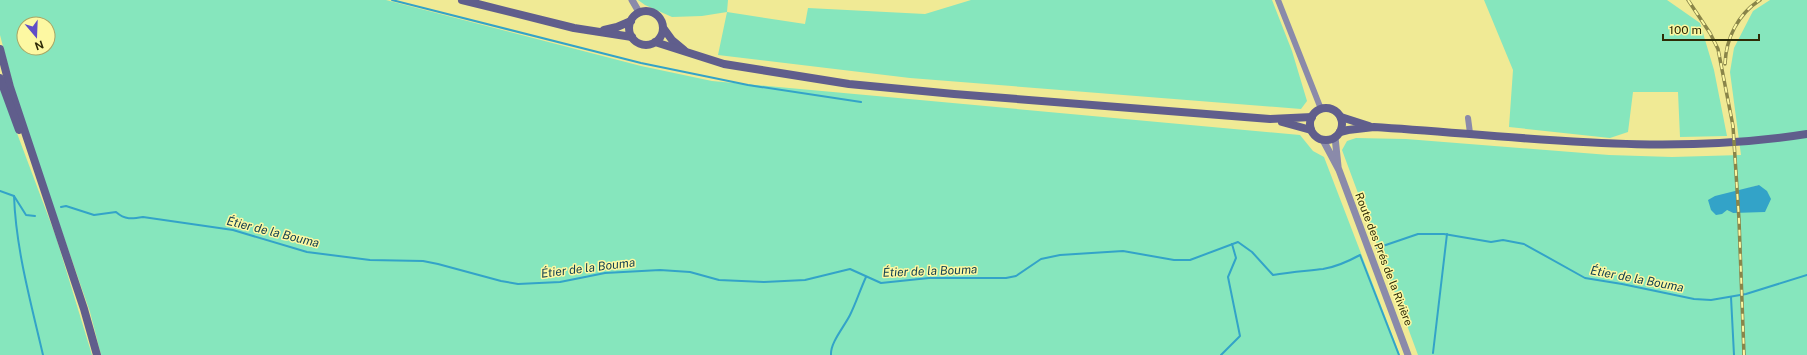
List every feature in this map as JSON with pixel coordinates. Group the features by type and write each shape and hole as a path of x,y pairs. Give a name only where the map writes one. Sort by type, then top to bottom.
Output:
{"main road":[{"path":"462,0 574,28 632,37 642,44 648,45 661,38 664,29"},
{"path":"601,31 617,27 631,21 639,12 648,11 656,13 662,20 664,29 672,40 684,51"},
{"path":"631,21 629,30 632,37"},
{"path":"655,42 724,64 849,84 954,94 1270,119 1312,117"},
{"path":"0,49 3,64"},
{"path":"0,56 38,176 82,302 97,355"},
{"path":"0,78 24,145 38,176"},
{"path":"1311,130 1310,124 1312,117 1315,112 1321,109 1332,109 1341,117 1374,127"},
{"path":"1338,135 1342,125 1341,117"},
{"path":"1270,119 1311,130 1318,138 1324,140 1348,130 1374,127 1615,144 1658,145 1735,142 1807,134"}],"street":[{"path":"632,0 639,12"},
{"path":"1278,0 1321,109"},
{"path":"1468,118 1470,133"},
{"name":"Route des Prés de la Rivière","path":"1338,135 1339,170"},
{"name":"Route des Prés de la Rivière","path":"1324,140 1339,170 1408,355"}],"green space":[{"path":"0,0 386,0 641,66 712,81 1300,135 1313,151 1324,157 1400,355 101,355 90,312 20,111 0,35"},
{"path":"638,0 728,0 727,12 702,16 672,17 645,5"},
{"path":"971,0 1272,0 1292,51 1307,101 1301,109 910,78 718,55 727,12 805,24 808,8 925,14"},
{"path":"1484,0 1667,0 1700,23 1714,70 1727,136 1680,137 1678,92 1633,92 1628,132 1610,138 1509,127 1513,70"},
{"path":"1770,0 1807,0 1807,355 1418,355 1342,150 1347,141 1356,138 1406,139 1609,155 1672,157 1741,155 1730,72 1734,48 1753,11","holes":["1759,185 1733,213 1727,210 1742,190"]},
{"path":"0,88 56,237 92,355 0,355"}],"water":[{"path":"1759,185 1767,191 1771,199 1765,212 1733,213 1727,210 1722,214 1716,215 1711,210 1708,200 1715,196"}],"waterway":[{"path":"392,0 641,63 748,85 861,102"},
{"path":"0,191 14,196 26,215 35,216"},
{"path":"14,196 15,216 21,256 43,355"},
{"name":"Étier de la Bouma","path":"61,207 66,206 94,215 116,212 129,218 143,217 233,230 307,252 370,260 423,261 518,284 560,282 605,273 660,270 690,272 719,280 764,282 805,280 850,269 881,283 929,278 1006,278 1016,276 1041,259 1060,255 1123,251 1174,260 1190,260 1238,242 1252,252 1273,275 1328,268 1342,264 1360,255 1399,355"},
{"name":"Étier de la Bouma","path":"1377,248 1418,234 1444,234 1491,242 1503,240 1524,244 1585,278 1694,299 1711,300 1746,294 1807,275"},
{"path":"1433,353 1447,234"},
{"path":"1221,355 1240,336 1228,277 1236,258 1232,244"},
{"path":"831,355 831,350 835,340 850,315 866,277"},
{"path":"1731,297 1734,355"}],"railway":[{"path":"1688,0 1710,33 1718,49 1733,126 1739,220 1744,355"},
{"path":"1725,64 1728,45 1735,28 1745,12 1760,0"}]}
